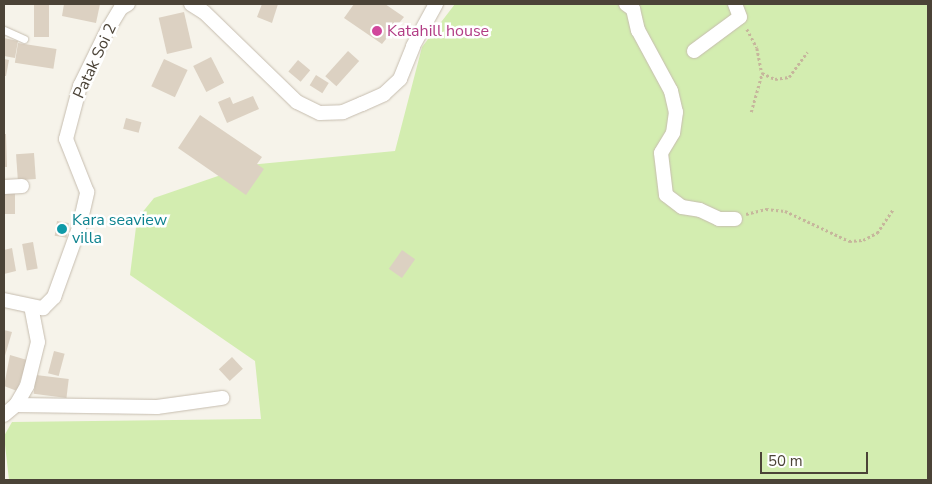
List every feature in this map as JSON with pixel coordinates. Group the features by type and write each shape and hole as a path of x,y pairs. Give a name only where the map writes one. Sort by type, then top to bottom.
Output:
{"street":[{"path":"191,4 204,12 297,102 320,113 343,112 362,104 384,94 400,79 413,46 436,4"},
{"path":"626,4 633,9 638,30 671,91 676,112 673,132 661,153 666,195 682,207 700,210 719,219 735,219"},
{"name":"Patak Soi 2","path":"31,307 43,308 54,297 78,228 87,192 66,139 80,86 123,5"},
{"path":"694,51 738,10"},
{"path":"4,187 22,186"},
{"path":"4,300 31,307 38,342 27,386 16,405 4,415"},
{"path":"16,405 157,407 222,398"}],"lane":[{"path":"4,30 24,39"}],"path":[{"path":"738,10 757,48 762,74 751,112"},
{"path":"762,74 775,79 789,76 807,52"},
{"path":"735,219 752,211 766,209 805,218 849,241 863,240 877,233 893,209"}],"green space":[{"path":"455,4 928,4 928,480 9,480 4,436 12,422 261,419 255,361 130,275 137,219 154,198 250,165 395,151 422,47"}],"building":[{"path":"34,4 49,4 49,37 34,37"},
{"path":"64,4 100,4 96,23 62,16"},
{"path":"262,4 278,4 272,23 257,17"},
{"name":"Katahill house","path":"354,4 385,4 404,17 382,44 344,18"},
{"path":"184,12 192,48 167,54 159,18"},
{"path":"4,38 18,41 15,58 4,56"},
{"path":"18,43 57,49 53,69 15,63"},
{"path":"348,51 359,61 336,86 325,76"},
{"path":"211,57 224,83 206,92 193,66"},
{"path":"4,59 9,60 6,76 4,76"},
{"path":"164,59 188,70 175,97 151,86"},
{"path":"298,60 310,70 301,82 288,71"},
{"path":"316,75 329,83 322,93 310,85"},
{"path":"253,96 259,109 227,123 218,102 230,97 233,104"},
{"path":"200,115 262,157 257,164 264,169 246,195 178,148"},
{"path":"126,118 141,122 139,133 123,129"},
{"path":"4,134 6,134 7,167 4,167"},
{"path":"34,153 36,179 18,180 16,154"},
{"path":"4,192 15,192 15,214 4,214"},
{"name":"Kara seaview villa","path":"57,221 69,223 67,238 55,236"},
{"path":"33,242 38,269 27,270 22,244"},
{"path":"12,248 16,271 4,274 4,250"},
{"path":"402,250 415,259 402,278 389,269"},
{"path":"4,330 12,332 4,359"},
{"path":"54,351 65,354 59,376 48,373"},
{"path":"10,355 27,360 17,391 4,386"},
{"path":"232,357 243,369 230,381 219,369"},
{"path":"36,375 69,379 66,398 34,394"}],"place":[{"name":"Katahill house","path":"377,31"},
{"name":"Kara seaview villa","path":"62,229"}]}
